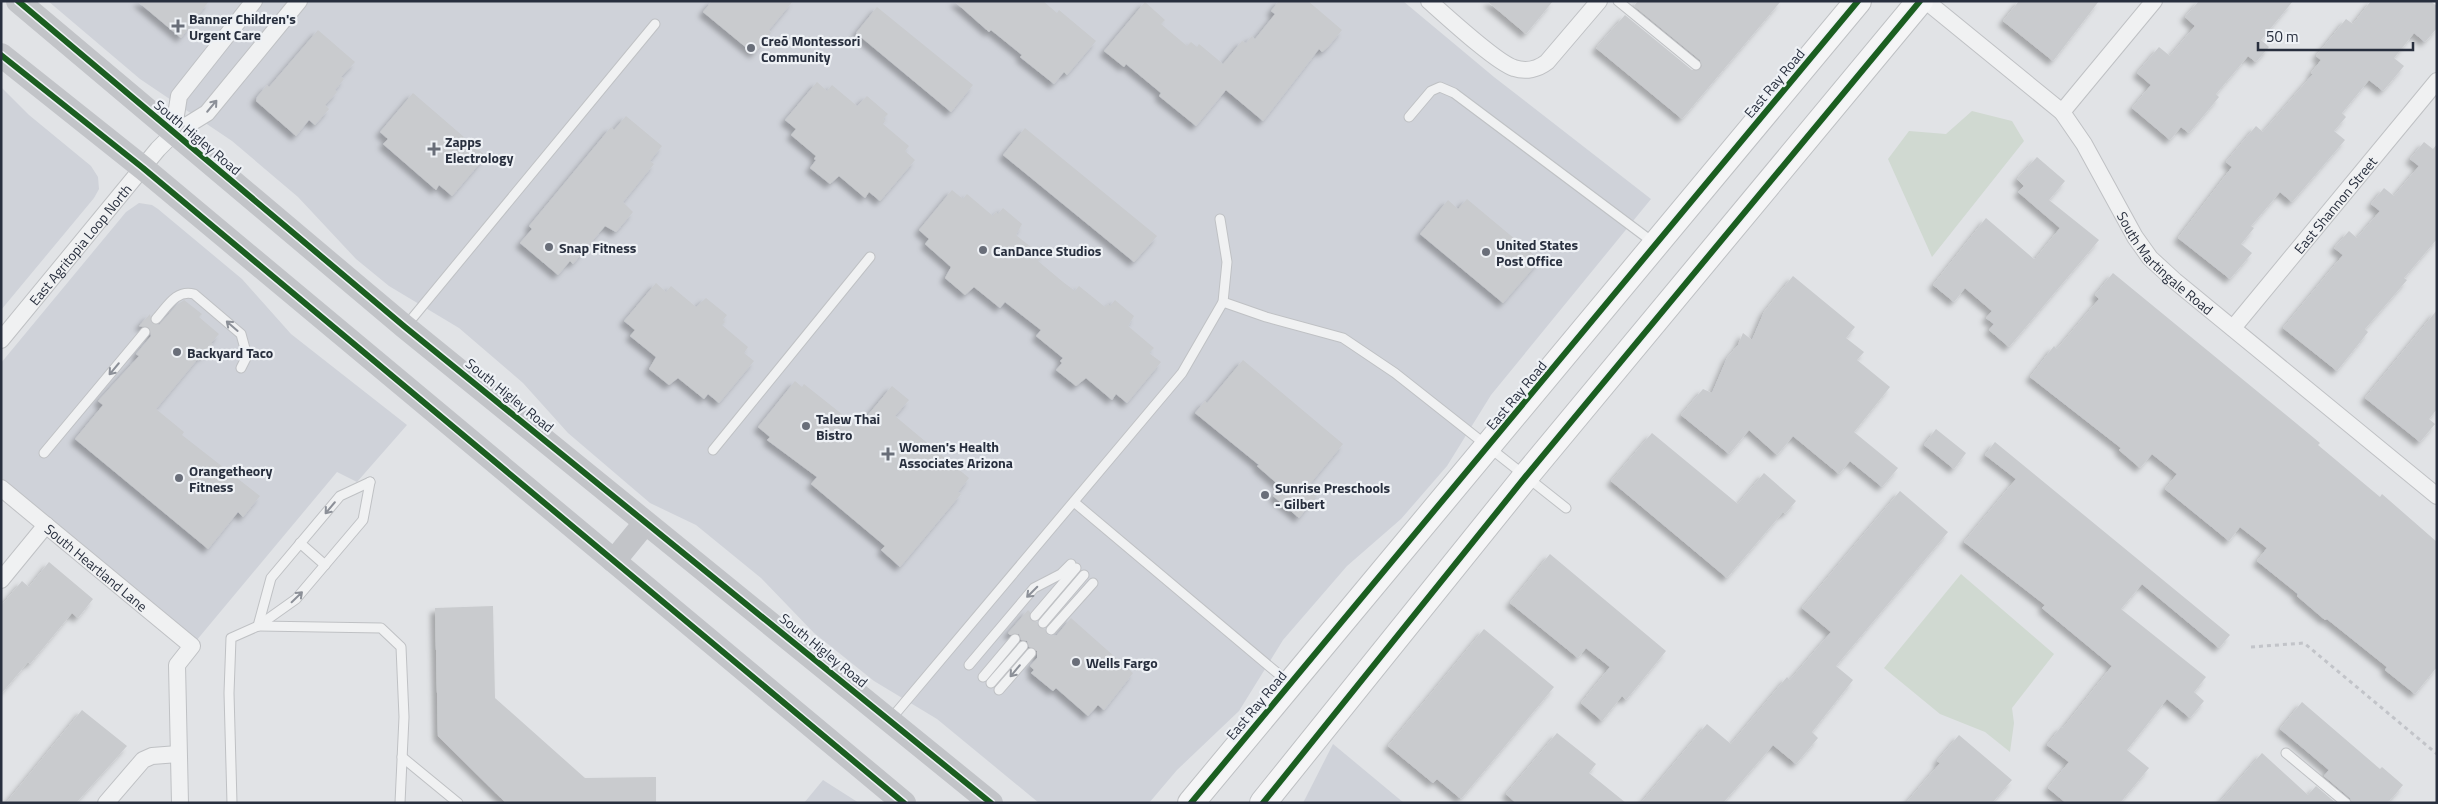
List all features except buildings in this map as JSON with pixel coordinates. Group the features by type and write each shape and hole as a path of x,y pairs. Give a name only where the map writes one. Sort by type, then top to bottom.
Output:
{"main road":[{"name":"South Higley Road","path":"18,1 165,141 405,327 645,523 740,597 991,803"},
{"name":"East Ray Road","path":"1191,803 1858,1"},
{"path":"1263,803 1526,476 1920,1"},
{"path":"1,54 143,168 904,803"},
{"path":"614,561 645,523"}],"street":[{"path":"165,141 179,96 254,1"},
{"path":"165,141 207,112 299,1"},
{"path":"1429,1 1503,62 1516,69 1526,70 1537,68 1547,62 1599,1"},
{"name":"South Martingale Road","path":"1926,1 2062,112 2084,144 2142,248 2175,280 2434,489"},
{"path":"2062,112 2154,1"},
{"name":"East Shannon Street","path":"2233,328 2437,81"},
{"name":"East Agritopia Loop North","path":"1,340 165,141"},
{"name":"South Heartland Lane","path":"1,488 192,646 177,665 178,754"},
{"path":"1,580 46,525"},
{"path":"106,803 143,760 152,756 178,754 180,803"}],"lane":[{"path":"1618,1 1696,64"},
{"path":"405,327 655,24"},
{"path":"1409,117 1431,91 1440,87 1454,93 1656,244"},
{"path":"890,721 1182,373 1223,302 1226,262 1220,220"},
{"path":"713,450 870,257"},
{"path":"156,319 175,297 186,292 194,294 241,334 247,356 241,368"},
{"path":"1223,302 1266,317 1343,338 1395,373 1566,508"},
{"path":"44,453 145,332"},
{"path":"232,803 229,693 232,638 258,626 296,599 363,520 370,482 340,496 271,578 258,626"},
{"path":"1074,502 1290,683"},
{"path":"300,544 325,565"},
{"path":"969,665 1034,588 1073,566 1035,616"},
{"path":"1043,623 1084,575"},
{"path":"1051,630 1093,582"},
{"path":"258,626 381,628 401,647 404,717 400,803"},
{"path":"983,676 1015,639"},
{"path":"991,683 1023,646"},
{"path":"1000,690 1031,653"},
{"path":"2286,753 2346,803"},
{"path":"402,757 458,803"}],"path":[{"path":"2251,647 2304,643 2437,754"}],"shaded area":[{"path":"48,1 1403,1 1494,77 1651,199 1491,395 1447,466 1401,519 1347,566 1283,640 1239,711 1177,770 1149,803 1039,803 937,719 874,681 814,633 761,578 696,525 650,503 568,433 523,383 459,328 389,286 356,259 298,197 232,141 140,79"},
{"path":"1,87 29,115 91,166 98,177 99,189 94,198 1,310"},
{"path":"1972,111 2012,121 2024,141 1932,257 1888,159 1909,131 1946,134"},
{"path":"139,203 152,205 158,209 242,279 291,334 407,425 357,482 337,472 196,641 1,478 1,363 126,212"},
{"path":"1961,574 2054,654 2012,708 2014,723 2010,752 1985,732 1940,714 1884,668"},
{"path":"1333,744 1404,803 1303,803"},
{"path":"823,780 859,803 804,803"}],"cycle path":[{"path":"18,1 405,327 991,803"},
{"path":"1191,803 1858,1"},
{"path":"1263,803 1526,476 1920,1"},
{"path":"1,55 143,168 904,803"}],"place":[{"name":"Banner Children's Urgent Care","path":"178,26"},
{"name":"Creō Montessori Community","path":"751,48"},
{"name":"Zapps Electrology","path":"434,149"},
{"name":"Snap Fitness","path":"549,247"},
{"name":"CanDance Studios","path":"983,250"},
{"name":"United States Post Office","path":"1486,252"},
{"name":"Backyard Taco","path":"177,352"},
{"name":"Talew Thai Bistro","path":"806,426"},
{"name":"Women's Health Associates Arizona","path":"888,454"},
{"name":"Orangetheory Fitness","path":"179,478"},
{"name":"Sunrise Preschools - Gilbert","path":"1265,495"},
{"name":"Wells Fargo","path":"1076,662"}]}
